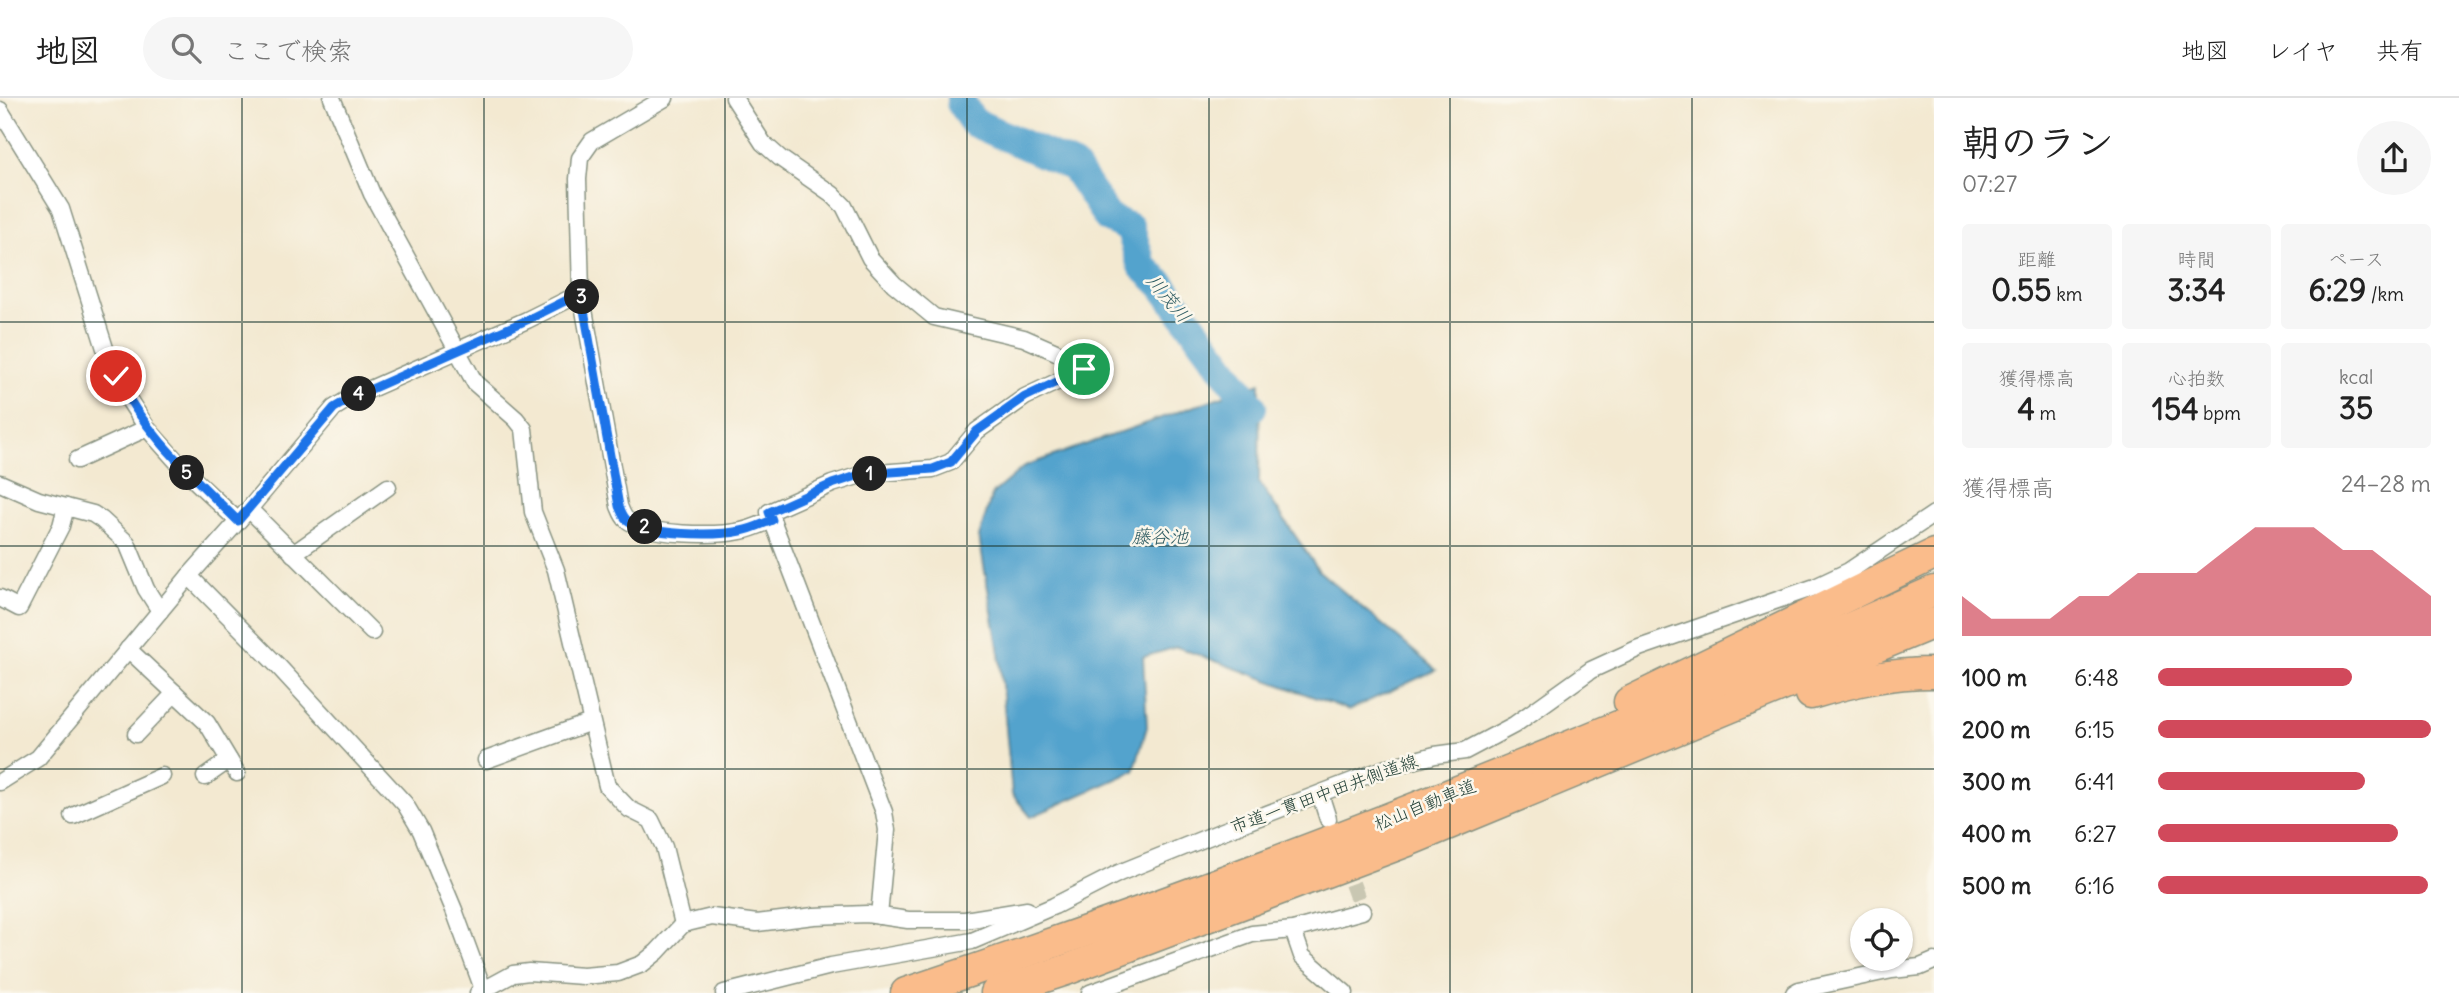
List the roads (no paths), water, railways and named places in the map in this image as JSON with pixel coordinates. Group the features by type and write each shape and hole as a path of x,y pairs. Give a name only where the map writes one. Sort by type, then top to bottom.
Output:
{"highway":[{"path":"1357,832 1934,554"},
{"name":"松山自動車道","path":"906,993 1061,942 1357,832 1762,667 1934,591"},
{"name":"松山自動車道","path":"996,993 1066,970 1408,841 1934,623"},
{"path":"1408,841 1805,696 1856,680 1896,673 1934,673"}],"street":[{"path":"332,98 372,194 475,383 524,429 534,512 556,570 607,786 629,809 651,820 658,832 683,924"},
{"path":"665,98 592,141 580,158 578,179 581,293 619,506 625,519 635,524 680,534 742,531 772,520"},
{"path":"734,98 764,144 832,194 844,206 870,258 894,284 934,317 1024,338 1056,352 1084,369 1025,397 977,431 951,462 933,469 863,474 832,484 769,512 884,812 887,830 879,916"},
{"path":"0,110 61,209 109,362 147,428 187,473 293,554 372,632"},
{"path":"0,782 38,758 189,576 334,408 581,293"},
{"path":"77,460 147,428"},
{"path":"0,483 18,492 93,514 127,544 146,589 160,611"},
{"path":"293,554 388,487"},
{"path":"0,598 19,608 61,526 66,508"},
{"name":"市道一貫田中田井側道線","path":"724,993 831,966 972,941 1054,906 1119,873 1386,768 1435,755 1465,751 1514,725 1591,670 1639,648 1815,587 1849,571 1934,514"},
{"path":"189,576 278,666 405,804 421,831 454,910 480,991 513,974 529,972 583,976 618,973 642,964 683,924 712,917 757,923 814,916 965,920 1054,906"},
{"path":"128,649 207,723 233,767 205,777"},
{"path":"136,734 175,693"},
{"path":"486,760 590,722"},
{"path":"73,816 162,776"},
{"path":"1320,794 1328,819"},
{"path":"1090,993 1252,934 1293,930 1362,911"},
{"path":"1293,930 1302,956 1345,993"},
{"path":"1794,993 1892,970 1920,967 1934,961"}],"water":[{"name":"藤谷池","path":"1260,383 1259,482 1319,571 1436,670 1349,710 1177,647 1143,657 1147,727 1134,771 1031,817 1012,794 999,652 979,537 992,494 1025,466"}],"waterway":[{"name":"川茂川","path":"961,98 961,103 973,122 1074,167 1108,218 1130,228 1142,266 1162,285 1252,407"}],"tunnel":[{"path":"1344,861 1362,911"}]}
